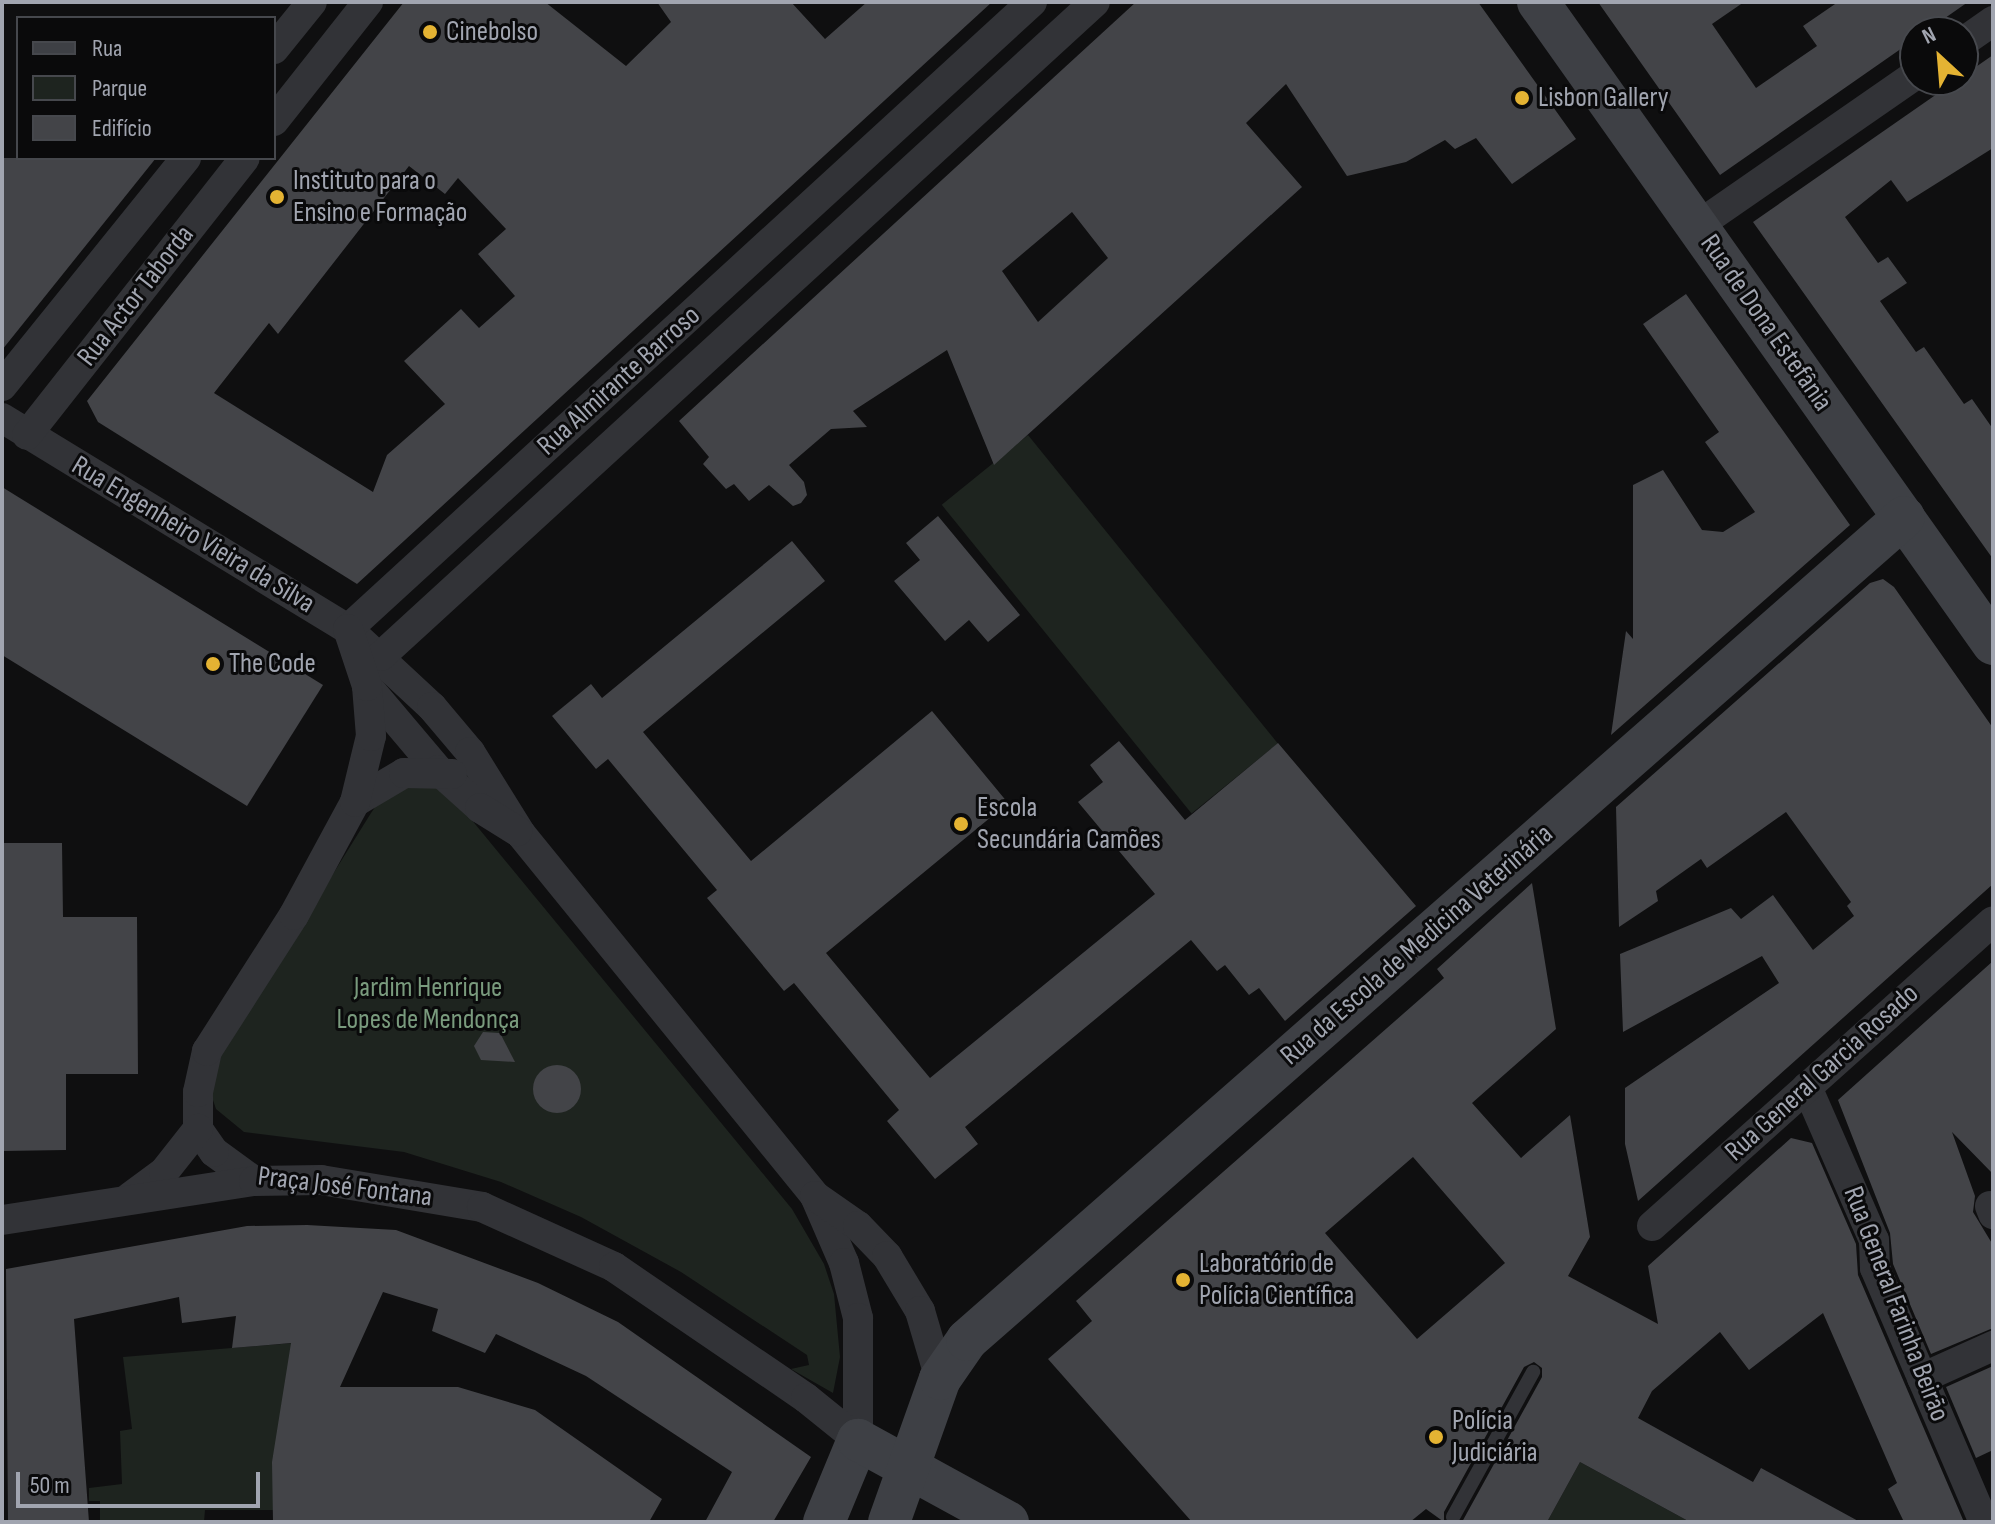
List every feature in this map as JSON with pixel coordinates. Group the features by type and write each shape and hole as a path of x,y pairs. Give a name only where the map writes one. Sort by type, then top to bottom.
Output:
{"street":[{"path":"276,47 312,2"},
{"path":"276,118 368,2"},
{"name":"Rua Almirante Barroso","path":"348,629 1032,2"},
{"name":"Rua Almirante Barroso","path":"381,656 1095,2"},
{"name":"Rua de Dona Estefânia","path":"1538,2 1993,644"},
{"path":"1697,226 1899,86"},
{"path":"890,133 919,163"},
{"name":"Rua Actor Taborda","path":"2,386 184,160"},
{"name":"Rua Actor Taborda","path":"14,426 243,160"},
{"name":"Rua Engenheiro Vieira da Silva","path":"14,426 348,629 381,656"},
{"name":"Rua da Escola de Medicina Veterinária","path":"889,1522 940,1379 951,1358 976,1332 1904,517"},
{"path":"125,1201 164,1172 198,1129 198,1092 207,1051 294,915 355,802 371,736 367,686 348,629"},
{"path":"381,656 470,752 521,834 815,1196 844,1263 858,1318 858,1440 824,1522"},
{"path":"367,686 438,770 480,808 521,834"},
{"path":"355,802 404,773 438,770 505,804"},
{"name":"Rua General Garcia Rosado","path":"1652,1226 1993,921"},
{"name":"Rua General Farinha Beirão","path":"1807,1087 1874,1240 1875,1268 1984,1522"},
{"name":"Praça José Fontana","path":"198,1129 214,1152 254,1181 321,1180 482,1207 614,1267 806,1398 858,1440 1008,1522"},
{"path":"2,1220 254,1181"},
{"path":"815,1196 858,1226 887,1256 920,1311 940,1379"},
{"path":"1922,1378 1993,1346"}],"lane":[{"path":"1453,1517 1533,1372"}],"green space":[{"path":"1028,435 1278,744 1192,813 942,505"},
{"name":"Jardim Henrique Lopes de Mendonça","path":"407,785 434,787 457,802 792,1209 824,1264 834,1294 840,1357 833,1393 791,1369 809,1365 807,1355 681,1272 581,1217 501,1182 404,1152 244,1132 216,1109 212,1097 217,1060 371,813 380,800"},
{"path":"294,1343 273,1510 205,1510 204,1522 100,1522 100,1501 89,1501 89,1488 122,1484 120,1431 132,1429 123,1357"},
{"path":"1580,1462 1690,1522 1547,1522"}],"building":[{"path":"404,2 545,2 626,66 671,22 657,2 791,2 825,39 867,2 992,2 357,584 98,422 87,401","holes":["409,166 445,194 458,178 506,229 478,254 515,296 479,328 461,309 404,361 445,404 387,455 373,492 214,393 269,323 278,334"]},
{"path":"1136,2 1478,2 1576,139 1512,184 1476,138 1455,149 1445,140 1406,162 1347,176 1286,84 1246,123 1302,187 994,465 947,350 853,411 867,427 831,429 789,465 804,482 807,495 801,503 793,506 769,485 749,501 734,484 726,489 703,464 709,457 679,421","holes":["1072,212 1108,258 1038,322 1002,271"]},
{"path":"1598,2 1744,2 1712,24 1756,88 1817,46 1803,26 1838,2 1968,2 1948,16 1899,16 1899,50 1720,175"},
{"path":"1993,55 1993,148 1907,202 1891,180 1845,217 1878,263 1888,257 1907,283 1880,301 1916,352 1924,347 1964,404 1972,399 1993,429 1993,559 1753,222 1934,96 1979,96 1979,65"},
{"path":"2,158 154,160 2,350"},
{"path":"1686,294 1850,525 1611,735 1626,631 1633,639 1633,485 1663,470 1702,530 1723,532 1755,512 1705,442 1719,432 1643,324"},
{"path":"2,487 323,685 247,806 2,655"},
{"path":"938,516 1020,615 988,642 969,620 945,641 894,581 920,560 906,543"},
{"path":"792,541 825,581 643,732 751,861 932,711 1008,803 826,953 930,1078 1155,894 1078,802 1103,782 1090,765 1119,741 1185,820 1278,743 1416,906 1285,1021 1259,988 1249,995 1225,965 1217,971 1191,940 965,1127 978,1144 935,1179 887,1121 899,1110 794,983 784,991 707,898 717,890 608,759 596,769 552,716 591,684 602,698"},
{"path":"1883,579 1894,587 1993,728 1993,884 1638,1201 1625,1144 1625,1088 1779,983 1762,956 1623,1032 1620,954 1731,908 1741,919 1773,895 1813,950 1854,916 1847,906 1851,902 1786,812 1707,868 1701,859 1656,891 1658,901 1619,927 1616,807 1870,583"},
{"path":"2,843 62,843 63,917 137,917 138,1074 66,1074 66,1150 2,1151"},
{"path":"1532,883 1556,1029 1472,1103 1521,1158 1570,1115 1590,1237 1568,1276 1658,1324 1648,1266 1791,1138 1812,1143 1856,1244 1858,1275 1964,1522 1904,1522 1888,1489 1897,1483 1823,1313 1749,1370 1720,1332 1652,1391 1638,1418 1753,1482 1761,1468 1860,1522 1690,1522 1580,1462 1547,1522 1462,1522 1542,1377 1542,1368 1534,1362 1524,1367 1444,1512 1444,1522 1426,1509 1410,1522 1192,1522 1048,1359 1092,1321 1076,1301 1444,978 1437,969","holes":["1413,1157 1505,1263 1417,1339 1325,1233"]},
{"path":"1993,961 1993,1174 1952,1132 1975,1196 1973,1212 1993,1245 1993,1328 1931,1354 1893,1264 1890,1233 1838,1100"},
{"path":"483,1032 500,1033 515,1062 481,1060 474,1046"},
{"path":"557,1065 574,1072 581,1089 574,1106 557,1113 540,1106 533,1089 540,1072"},
{"path":"307,1225 396,1230 538,1283 618,1322 811,1457 773,1522 705,1522 732,1472 586,1376 496,1334 485,1353 432,1331 438,1309 383,1292 340,1387 458,1387 535,1410 662,1499 649,1522 273,1522 272,1462 291,1343 232,1348 236,1316 182,1323 179,1297 74,1319 89,1522 8,1522 6,1269 247,1226"},
{"path":"1993,1366 1993,1450 1976,1458 1946,1387"}],"place":[{"name":"Cinebolso","path":"430,32"},
{"name":"Lisbon Gallery","path":"1522,98"},
{"name":"Instituto para o Ensino e Formação","path":"277,197"},
{"name":"The Code","path":"213,664"},
{"name":"Escola Secundária Camões","path":"961,824"},
{"name":"Laboratório de Polícia Científica","path":"1183,1280"},
{"name":"Polícia Judiciária","path":"1436,1437"}]}
